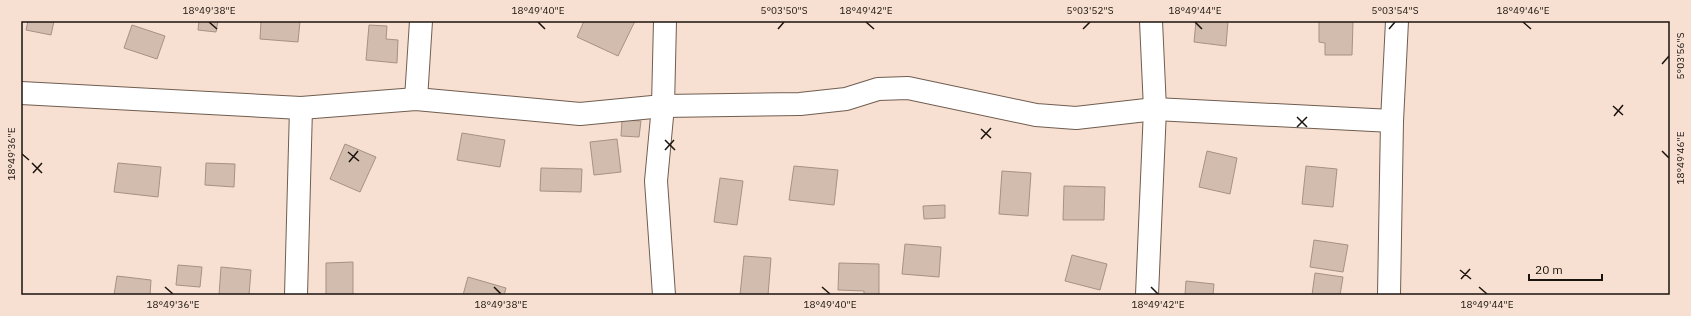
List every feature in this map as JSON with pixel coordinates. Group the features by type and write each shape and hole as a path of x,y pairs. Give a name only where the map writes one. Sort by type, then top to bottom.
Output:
{"street":[{"path":"416,99 421,21"},
{"path":"664,295 656,181 662,106 665,21"},
{"path":"1147,295 1155,109 1151,21"},
{"path":"1389,295 1392,121 1397,21"},
{"path":"21,93 301,108 416,99 580,114 662,106 800,104 846,100 878,89 908,88 1036,115 1076,118 1155,109 1392,121"},
{"path":"296,295 301,108"}],"building":[{"path":"28,21 54,21 51,35 26,30"},
{"path":"199,21 218,21 216,32 198,30"},
{"path":"261,21 300,21 298,42 260,39"},
{"path":"584,21 635,21 618,56 577,37"},
{"path":"1196,21 1228,21 1226,46 1194,42"},
{"path":"1319,21 1353,21 1352,55 1325,55 1325,43 1319,42"},
{"path":"132,25 165,36 157,59 124,48"},
{"path":"369,25 387,26 386,39 398,40 397,63 366,60"},
{"path":"622,120 641,121 639,137 621,136"},
{"path":"462,133 505,140 500,167 457,160"},
{"path":"617,139 621,172 594,175 590,142"},
{"path":"345,144 376,157 360,192 330,179"},
{"path":"1207,151 1237,158 1230,194 1199,187"},
{"path":"118,163 161,167 158,197 114,192"},
{"path":"206,163 235,164 234,187 205,185"},
{"path":"794,166 838,170 834,205 789,200"},
{"path":"1306,166 1337,169 1333,207 1302,204"},
{"path":"541,168 582,169 581,192 540,191"},
{"path":"1002,171 1031,173 1028,216 999,214"},
{"path":"720,178 743,181 737,225 714,222"},
{"path":"1064,186 1105,187 1104,220 1063,220"},
{"path":"945,205 945,218 924,219 923,206"},
{"path":"1314,240 1348,245 1343,272 1310,267"},
{"path":"905,244 941,247 939,277 902,274"},
{"path":"1072,255 1107,264 1100,290 1065,281"},
{"path":"744,256 771,258 768,295 740,295"},
{"path":"353,262 353,295 326,295 326,263"},
{"path":"839,263 879,264 879,295 864,295 864,291 838,290"},
{"path":"178,265 202,267 200,287 176,285"},
{"path":"221,267 251,270 249,295 219,295"},
{"path":"1315,273 1343,277 1340,295 1312,295"},
{"path":"117,276 151,280 150,295 114,295"},
{"path":"468,277 506,288 504,295 463,295"},
{"path":"1186,281 1214,284 1213,295 1185,295"}]}
